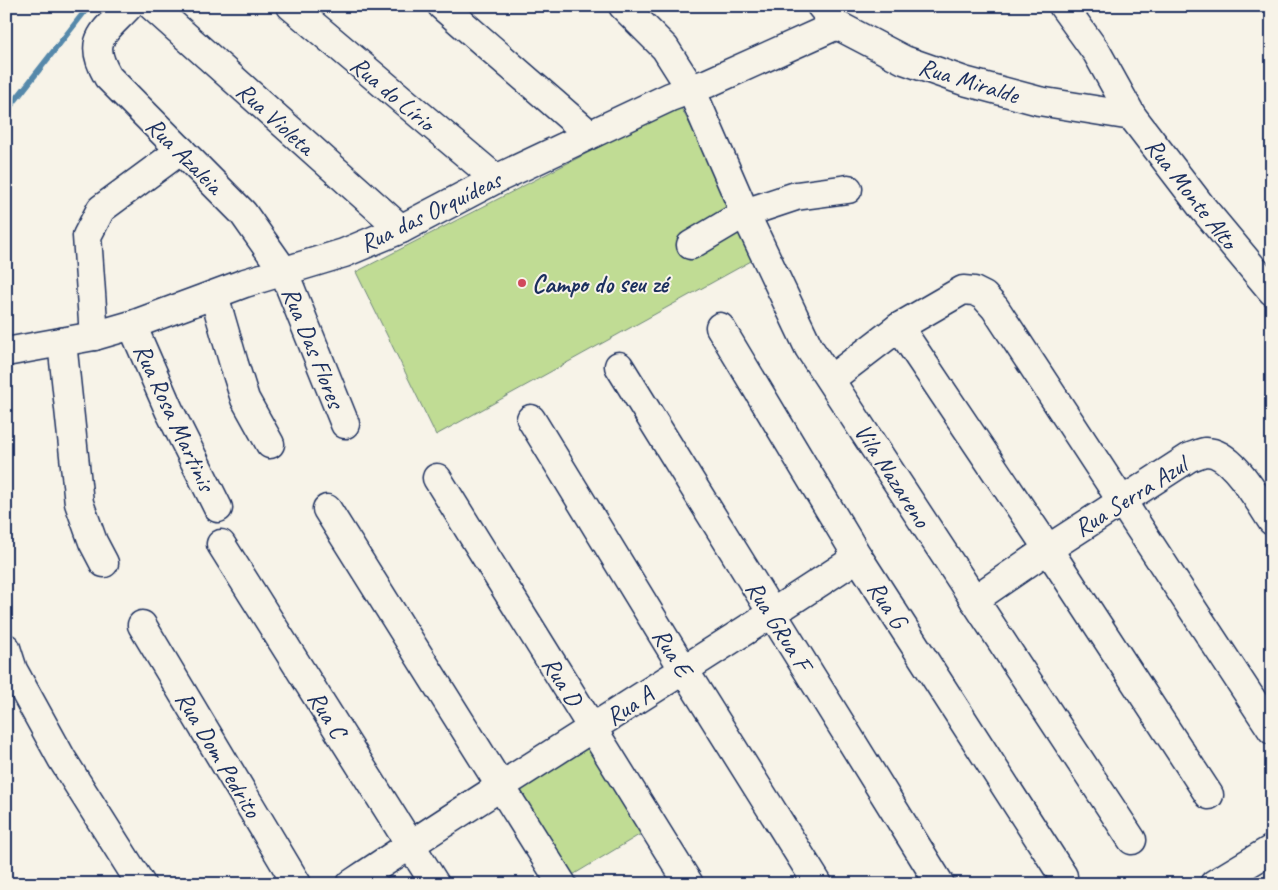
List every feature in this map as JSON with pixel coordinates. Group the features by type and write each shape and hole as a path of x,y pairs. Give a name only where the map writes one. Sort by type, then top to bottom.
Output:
{"street":[{"name":"Rua Azaleia","path":"130,6 99,38 97,52 100,63 108,77 243,213 283,270"},
{"name":"Rua Violeta","path":"152,6 401,229"},
{"name":"Rua do Lírio","path":"291,6 496,180"},
{"path":"442,6 589,134"},
{"name":"Vila Nazareno","path":"623,6 665,48 691,89 745,213 810,348 1132,840"},
{"name":"Rua Monte Alto","path":"1063,6 1096,53 1132,116 1201,206 1269,285"},
{"name":"Rua das Orquídeas","path":"6,352 94,336 132,325 283,270 344,252 401,229 589,134 691,89 829,16"},
{"name":"Rua Miralde","path":"829,16 904,60 964,80 1039,101 1132,116"},
{"path":"94,336 87,236 101,209 181,150"},
{"path":"691,245 745,213 796,196 848,189"},
{"name":"Rua Das Flores","path":"283,270 345,424"},
{"path":"831,380 899,327 963,290 974,291 984,296 995,308 1272,730"},
{"path":"214,295 245,399 270,444"},
{"name":"Rua Rosa Martinis","path":"132,325 169,410 218,508"},
{"name":"Rua G","path":"720,327 858,557 1063,876"},
{"path":"899,327 1048,548 1209,795"},
{"path":"62,342 79,503 93,542 104,563"},
{"name":"Rua GRua F","path":"619,366 940,884"},
{"name":"Rua E","path":"531,419 684,670 818,884"},
{"name":"Rua Serra Azul","path":"974,600 1048,548 1190,457 1205,452 1219,455 1237,470 1272,521"},
{"name":"Rua D","path":"437,478 689,884"},
{"path":"326,509 562,884"},
{"name":"Rua C","path":"221,544 435,884"},
{"name":"Rua A","path":"351,884 858,557"},
{"name":"Rua Dom Pedrito","path":"142,625 297,884"},
{"path":"6,648 13,670 62,759 141,884"},
{"path":"1214,884 1272,849"}],"green space":[{"name":"Campo do seu zé","path":"675,97 762,255 436,435 356,272 601,146"},
{"path":"593,729 654,826 561,882 501,788"}],"waterway":[{"path":"6,112 89,6"}],"place":[{"name":"Campo do seu zé","path":"522,283"}]}
